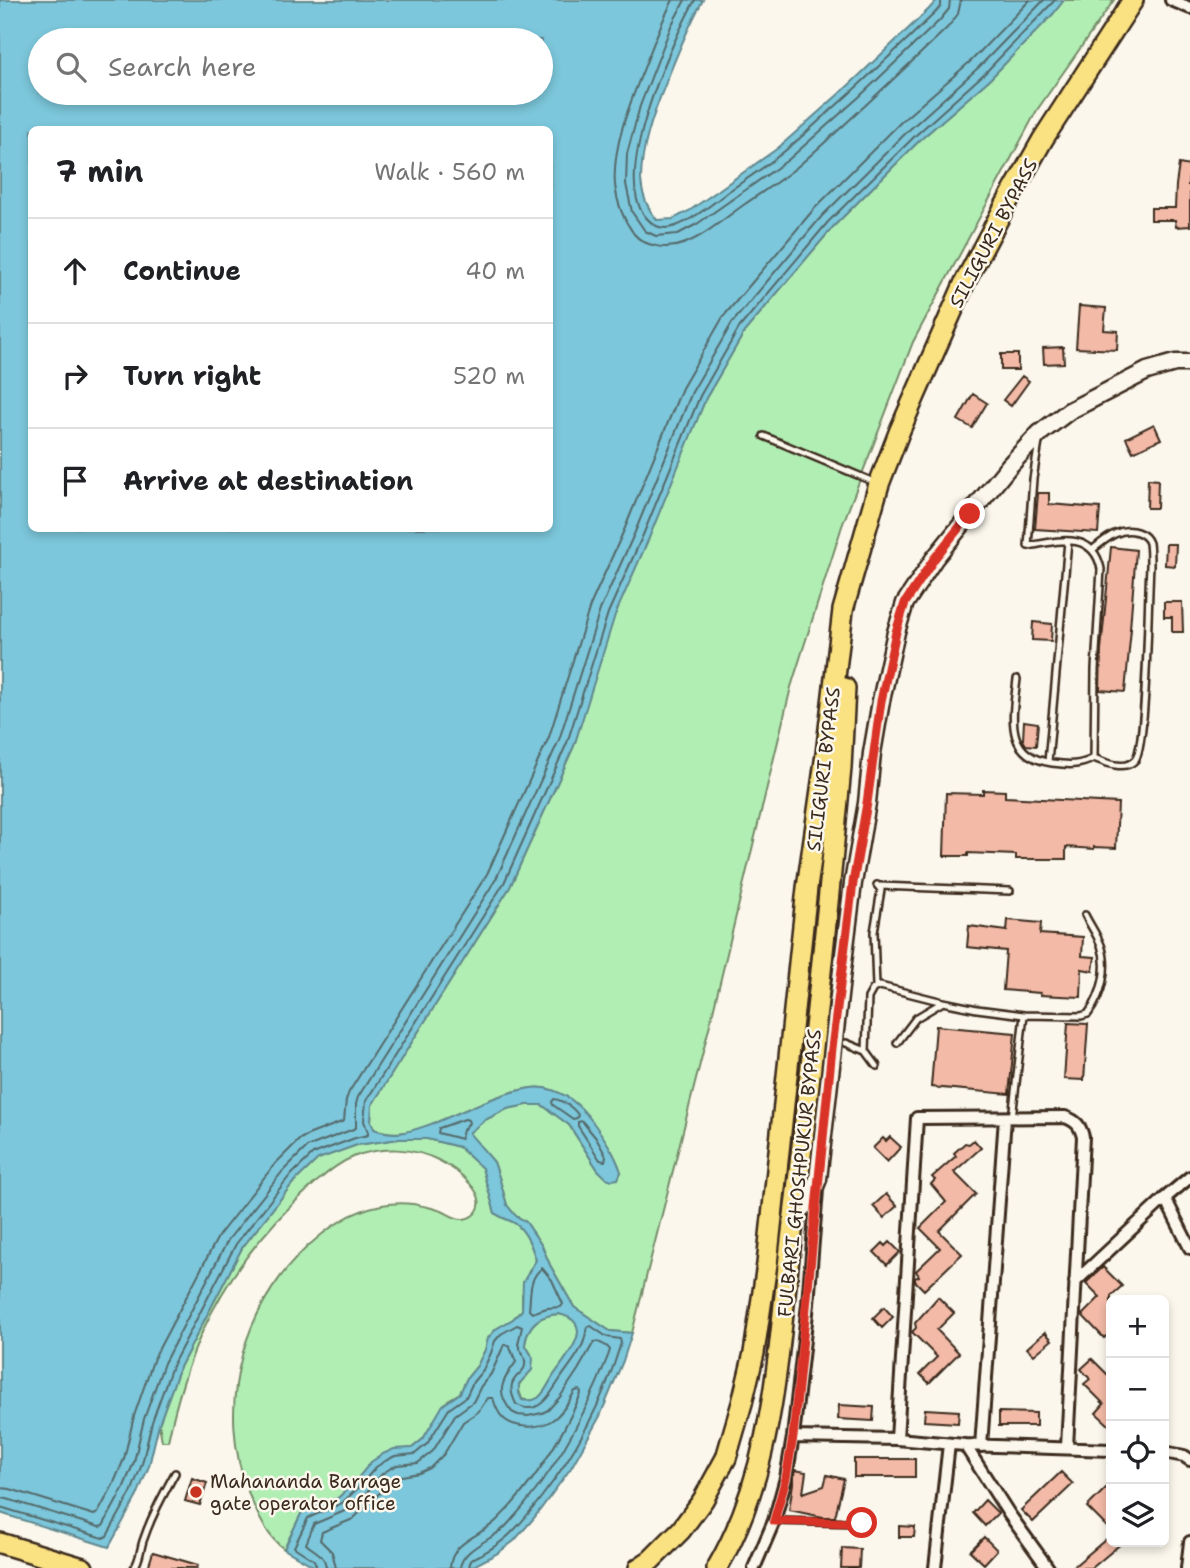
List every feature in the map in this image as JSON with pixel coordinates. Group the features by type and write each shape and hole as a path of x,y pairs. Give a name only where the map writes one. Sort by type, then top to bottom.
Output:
{"highway":[{"name":"SILIGURI BYPASS","path":"639,1568 651,1560 681,1530 703,1500 726,1458 754,1353 767,1264 807,888 843,610 879,484 965,282 1043,139 1133,0"},
{"name":"FULBARI GHOSHPUKUR BYPASS","path":"717,1568 741,1518 757,1474 775,1384 821,975 841,768 846,656 869,524"},
{"path":"0,1543 83,1568"}],"main road":[{"path":"794,1215 804,1208 818,1180 853,883 881,701 905,603 934,559 1009,466 1040,433 1069,411 1147,371 1175,363 1190,363"}],"street":[{"path":"1171,0 1190,8"},
{"path":"897,1439 917,1118 1065,1117 1075,1121 1081,1128 1083,1137 1067,1447"},
{"path":"981,1446 1009,1118"},
{"path":"1075,1282 1190,1177"},
{"path":"754,1568 774,1521 786,1478 793,1437 818,1180"},
{"path":"1165,1198 1190,1248"},
{"path":"793,1437 897,1439 981,1446 1106,1450"},
{"path":"935,1568 949,1444"},
{"path":"965,1445 1009,1514 1048,1568"},
{"path":"1169,1453 1190,1460"},
{"path":"1187,1568 1190,1542"}],"lane":[{"path":"1040,433 1033,479 1028,546 1079,541 1087,544 1099,560 1101,575 1095,669 1094,758"},
{"path":"764,436 879,484"},
{"path":"1017,679 1013,720 1017,742 1030,755 1038,760 1077,765 1094,758 1111,764 1129,764 1134,761 1139,750 1144,708 1149,545 1142,534 1130,530 1116,533 1092,550"},
{"path":"1048,762 1068,541"},
{"path":"866,1051 868,998 876,986 874,932 880,894 878,885 1010,891"},
{"path":"876,986 943,1002 1024,1015 1085,1016 1091,1011 1102,984 1104,964 1099,942 1085,915"},
{"path":"897,1043 916,1018 943,1002"},
{"path":"1009,1118 1024,1015"},
{"path":"846,1043 866,1051 877,1066"},
{"path":"134,1568 160,1502 175,1473"},
{"path":"774,1521 862,1523"}],"green space":[{"path":"1064,0 1114,0 1037,110 913,342 842,526 791,687 632,1333 610,1331 574,1307 542,1246 526,1222 515,1215 507,1205 494,1162 468,1133 485,1120 507,1109 542,1105 569,1125 598,1170 621,1172 604,1139 576,1104 559,1092 544,1088 520,1090 429,1125 398,1133 374,1129 371,1121 372,1105 510,887 574,746 614,615 706,398 745,331 833,227 920,140 990,79"},
{"path":"399,1139 427,1139 459,1147 482,1168 495,1213 520,1228 529,1240 536,1260 529,1271 522,1295 522,1310 496,1329 489,1338 477,1366 460,1393 448,1400 423,1439 353,1484 338,1498 301,1514 284,1549 268,1532 250,1497 239,1462 234,1425 235,1389 242,1354 255,1320 272,1289 294,1260 342,1220 376,1206 400,1203 433,1208 458,1219 468,1218 476,1213 479,1204 474,1189 468,1182 453,1169 430,1156 397,1150 364,1153 348,1159 328,1173 281,1216 237,1270 213,1309 197,1344 182,1385 168,1441 162,1441 159,1424 179,1369 242,1248 293,1183 318,1159 357,1145"},
{"path":"559,1314 571,1318 576,1325 576,1341 541,1396 532,1400 522,1399 518,1387 527,1376 531,1354 525,1344 529,1331 540,1319"}],"water":[{"path":"0,0 703,0 674,63 645,144 641,180 646,202 657,220 673,219 689,211 778,148 849,85 937,0 1064,0 990,79 920,140 833,227 745,331 706,398 615,615 574,746 510,887 372,1105 371,1121 374,1129 398,1133 437,1122 506,1094 544,1088 559,1092 577,1104 612,1151 621,1172 618,1179 612,1180 598,1170 569,1125 542,1105 507,1109 485,1120 469,1133 494,1162 507,1205 515,1215 526,1222 542,1246 574,1307 610,1331 632,1333 600,1416 571,1468 514,1541 470,1568 317,1568 284,1549 301,1514 338,1498 371,1462 383,1454 394,1449 412,1448 423,1439 443,1405 460,1393 477,1366 488,1338 522,1310 523,1282 536,1260 529,1240 520,1228 495,1213 482,1168 459,1147 427,1139 399,1139 357,1145 318,1159 293,1183 242,1248 179,1369 159,1424 149,1466 137,1496 109,1547 0,1513","holes":["559,1314 571,1318 576,1325 576,1341 541,1396 522,1400 519,1384 532,1370 533,1358 525,1344 529,1331 540,1319"]}],"building":[{"path":"1179,164 1190,166 1190,226 1176,227 1175,220 1151,220 1151,208 1175,208"},
{"path":"1079,306 1106,308 1104,330 1118,331 1117,350 1076,348"},
{"path":"1063,347 1064,363 1044,364 1043,348"},
{"path":"1001,354 1018,354 1018,370 1001,370"},
{"path":"1022,376 1029,381 1011,406 1003,400"},
{"path":"973,394 987,403 972,428 958,420"},
{"path":"1154,424 1161,439 1133,452 1126,438"},
{"path":"1148,479 1158,480 1157,508 1147,508"},
{"path":"1038,493 1049,493 1049,504 1100,508 1098,533 1035,529"},
{"path":"1166,544 1176,544 1175,566 1165,565"},
{"path":"1111,547 1136,550 1125,692 1100,690"},
{"path":"1164,602 1182,602 1183,632 1172,632 1172,617 1164,617"},
{"path":"1033,622 1052,624 1051,641 1032,640"},
{"path":"1024,721 1038,723 1036,746 1026,745 1023,740"},
{"path":"983,790 1005,791 1005,797 1118,803 1116,848 1066,847 1066,859 1016,859 1016,855 968,853 968,856 944,856 946,793 983,794"},
{"path":"1008,920 1041,923 1040,934 1083,937 1082,956 1095,957 1093,971 1082,969 1081,997 1003,990 1006,951 967,947 969,926 1007,931"},
{"path":"1068,1023 1088,1024 1084,1080 1064,1079"},
{"path":"936,1026 1015,1033 1009,1094 931,1087"},
{"path":"890,1137 901,1147 887,1162 873,1148 883,1138 886,1141"},
{"path":"974,1140 981,1148 954,1172 976,1194 939,1231 962,1254 924,1290 915,1281 919,1276 916,1271 940,1248 920,1228 946,1202 931,1184 935,1180 932,1177 956,1156 954,1153 965,1143 969,1144"},
{"path":"886,1194 897,1206 884,1218 873,1206"},
{"path":"890,1242 900,1252 887,1265 874,1252 883,1243 886,1246"},
{"path":"1103,1267 1122,1286 1112,1295 1106,1295 1104,1338 1082,1315 1100,1297 1086,1283"},
{"path":"938,1297 954,1313 937,1330 959,1353 929,1383 920,1374 937,1357 912,1332 916,1328 915,1323"},
{"path":"884,1307 893,1317 882,1328 873,1318"},
{"path":"1045,1332 1052,1340 1034,1355 1027,1348"},
{"path":"1092,1359 1106,1373 1106,1422 1096,1413 1104,1404 1084,1384 1090,1379 1081,1369"},
{"path":"839,1405 874,1407 873,1421 838,1419"},
{"path":"925,1409 959,1411 958,1423 924,1421"},
{"path":"999,1412 1036,1413 1036,1426 999,1426"},
{"path":"854,1459 915,1459 915,1477 854,1477"},
{"path":"795,1470 806,1472 803,1493 824,1486 827,1475 844,1479 835,1517 789,1510"},
{"path":"1061,1472 1073,1484 1033,1522 1021,1510"},
{"name":"Mahananda Barrage gate operator office","path":"192,1478 207,1483 200,1505 185,1501"},
{"path":"1106,1488 1106,1526 1087,1507"},
{"path":"985,1500 998,1513 985,1526 973,1513"},
{"path":"899,1526 915,1527 914,1537 899,1537"},
{"path":"984,1537 997,1550 984,1564 970,1551"},
{"path":"1106,1539 1106,1547 1117,1547 1092,1568 1072,1568"},
{"path":"842,1548 860,1549 859,1568 841,1568"},
{"path":"153,1552 198,1565 197,1568 148,1568"}],"place":[{"name":"Mahananda Barrage gate operator office","path":"196,1492"}],"route":[{"path":"862,1523 774,1521 786,1478 793,1437 832,1048 853,883 881,701 905,603 934,559 970,514"}]}
